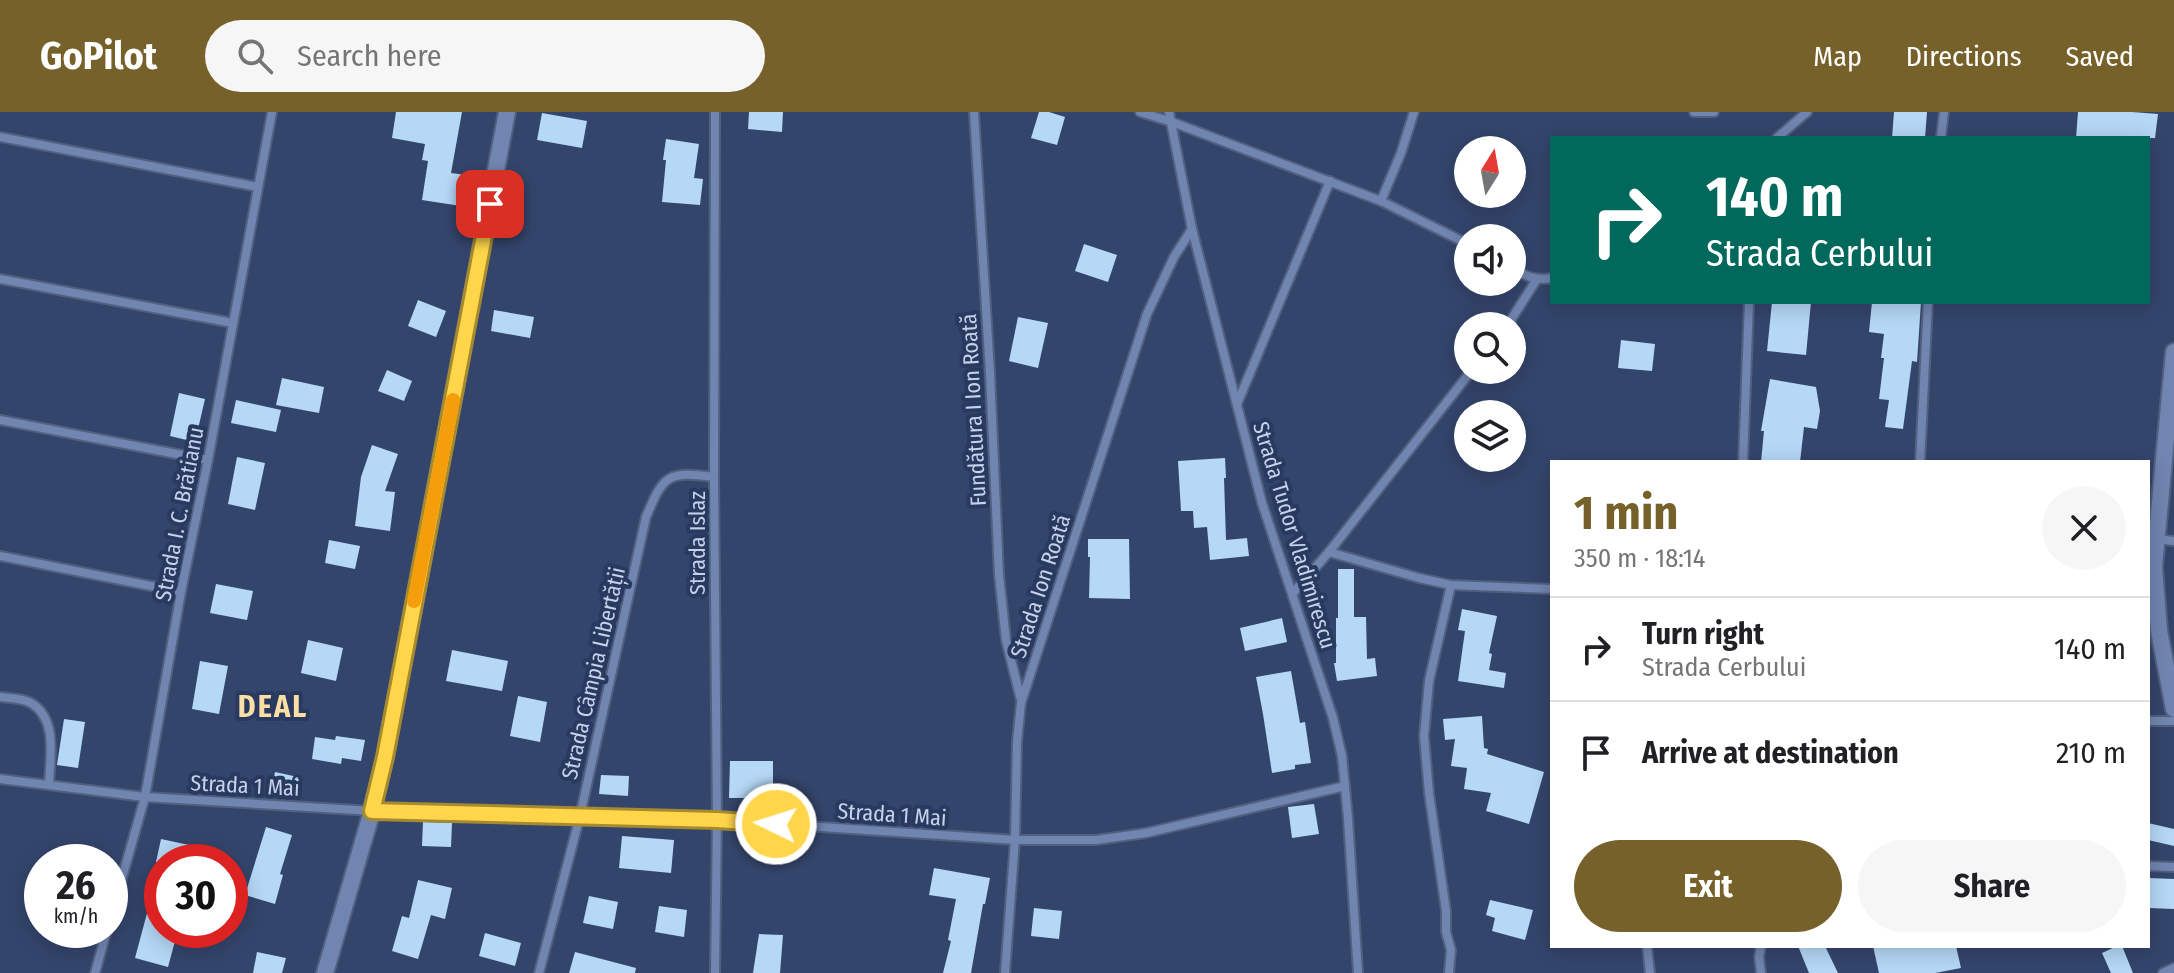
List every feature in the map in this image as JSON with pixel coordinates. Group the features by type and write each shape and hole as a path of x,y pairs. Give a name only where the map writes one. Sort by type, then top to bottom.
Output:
{"street":[{"name":"Strada I. C. Brătianu","path":"128,857 145,797 272,112"},
{"path":"325,973 385,757 507,112"},
{"name":"Strada Islaz","path":"715,112 715,973"},
{"name":"Fundătura I Ion Roată","path":"974,112 999,575 1006,640 1021,703"},
{"path":"1140,112 1381,201 1454,237"},
{"name":"Strada Tudor Vladimirescu","path":"1169,112 1192,229 1262,503 1333,718 1342,756 1358,973"},
{"path":"1381,201 1414,112"},
{"path":"1694,112 1714,112"},
{"path":"1779,136 1807,112"},
{"path":"1941,136 1944,112"},
{"path":"0,137 258,187"},
{"path":"1237,405 1330,181"},
{"name":"Strada Ion Roată","path":"1005,973 1021,703 1147,314 1174,257 1192,229"},
{"path":"1526,276 1550,278"},
{"path":"0,279 233,323"},
{"path":"1516,312 1537,279"},
{"path":"1743,460 1749,304"},
{"path":"1920,460 1928,304"},
{"path":"2174,352 2155,539 2154,591 2174,709"},
{"path":"1293,593 1461,384"},
{"path":"0,420 208,460"},
{"name":"Strada Câmpia Libertății","path":"539,973 580,816 646,517 665,481 687,474 714,477"},
{"path":"2155,539 2174,541"},
{"path":"1329,552 1451,585 1550,589"},
{"path":"0,556 181,592"},
{"path":"1451,585 1429,681 1424,736 1452,972"},
{"path":"0,697 28,701 43,712 49,727 49,785"},
{"path":"2150,721 2174,721"},
{"name":"Strada 1 Mai","path":"0,779 145,797 372,811 717,820 1015,840 1096,840 1146,833 1345,786"},
{"path":"2150,866 2174,867"},
{"path":"95,973 102,948"},
{"path":"1647,948 1650,973"},
{"path":"1761,948 1761,973"},
{"path":"2163,973 2174,968"}],"building":[{"path":"396,112 462,112 451,173 466,175 461,206 422,200 428,161 422,160 425,144 392,138"},
{"path":"749,112 783,112 782,132 748,129"},
{"path":"1039,112 1065,117 1057,145 1031,138"},
{"path":"1894,112 1927,112 1925,136 1892,136"},
{"path":"2078,112 2158,114 2155,138 2076,136"},
{"path":"542,113 587,121 582,148 537,140"},
{"path":"666,139 699,144 694,178 703,179 700,205 662,202"},
{"path":"1084,244 1117,255 1108,282 1075,271"},
{"path":"418,300 446,311 436,337 408,326"},
{"path":"1772,304 1811,304 1806,355 1767,351"},
{"path":"1872,304 1921,304 1917,362 1912,361 1903,429 1885,427 1889,400 1879,399 1884,334 1869,332"},
{"path":"494,310 534,317 530,338 491,331"},
{"path":"1018,317 1048,323 1038,368 1009,361"},
{"path":"1621,340 1655,344 1652,371 1618,368"},
{"path":"387,370 412,381 404,401 378,391"},
{"path":"282,378 324,387 319,413 276,405"},
{"path":"1770,379 1816,387 1820,411 1817,429 1804,427 1800,460 1761,460 1764,431 1761,431"},
{"path":"179,393 205,399 195,442 170,436"},
{"path":"236,400 281,410 276,432 231,423"},
{"path":"372,445 398,454 385,491 395,492 390,531 355,526 361,477"},
{"path":"237,457 265,463 255,510 228,504"},
{"path":"1225,458 1226,540 1247,538 1249,556 1210,560 1207,527 1194,528 1193,511 1181,511 1178,461"},
{"path":"1088,539 1129,539 1130,599 1089,598"},
{"path":"329,540 360,546 355,569 325,563"},
{"path":"1338,569 1354,569 1354,617 1366,617 1367,659 1375,658 1377,676 1337,681 1334,663"},
{"path":"216,584 253,591 247,620 210,613"},
{"path":"1462,609 1497,616 1489,653 1492,654 1489,670 1506,673 1504,688 1458,681 1465,631 1458,630"},
{"path":"1282,618 1287,642 1245,651 1240,628"},
{"path":"308,640 343,648 336,681 301,673"},
{"path":"452,650 508,661 502,691 446,681"},
{"path":"200,661 228,666 219,714 192,709"},
{"path":"1291,671 1300,723 1305,722 1311,763 1272,773 1256,677"},
{"path":"518,696 547,702 540,742 510,736"},
{"path":"1482,716 1487,754 1544,772 1529,824 1486,811 1491,793 1464,789 1467,768 1451,766 1455,739 1445,740 1443,719"},
{"path":"64,719 85,722 78,768 57,765"},
{"path":"336,736 365,740 361,761 342,758 341,764 312,759 315,737 335,740"},
{"path":"730,761 773,761 773,793 754,793 754,798 729,798"},
{"path":"275,772 298,777 293,799 270,796"},
{"path":"601,775 629,776 628,796 599,794"},
{"path":"1314,804 1319,834 1292,838 1288,807"},
{"path":"423,822 452,823 451,847 422,846"},
{"path":"2150,823 2174,829 2174,846 2150,840"},
{"path":"266,827 292,835 275,904 248,896 248,885"},
{"path":"622,836 674,840 671,873 619,868"},
{"path":"161,839 184,844 160,844"},
{"path":"934,868 990,878 971,973 943,973 956,899 929,895"},
{"path":"2150,878 2174,879 2174,909 2150,908"},
{"path":"418,880 452,888 445,919 431,915 418,959 392,951 402,916 409,918"},
{"path":"589,896 618,902 613,929 583,923"},
{"path":"1490,900 1533,910 1525,940 1492,931 1495,918 1486,915"},
{"path":"659,906 687,910 684,937 655,932"},
{"path":"1034,908 1062,911 1059,939 1031,936"},
{"path":"144,924 144,948 173,948 168,967 135,958"},
{"path":"485,933 521,943 515,966 479,956"},
{"path":"759,934 783,935 780,973 753,973"},
{"path":"1799,948 1826,948 1838,973 1809,973"},
{"path":"1873,948 1956,948 1961,968 1935,973 1879,973"},
{"path":"2123,948 2133,973 2111,973 2102,953"},
{"path":"257,952 286,958 282,973 253,973"},
{"path":"575,952 636,968 635,973 569,973"}],"slow traffic":[{"path":"414,601 453,400"}],"district":[{"name":"DEAL","path":"273,707"}],"route":[{"path":"490,204 385,757 372,811 776,824"}]}
